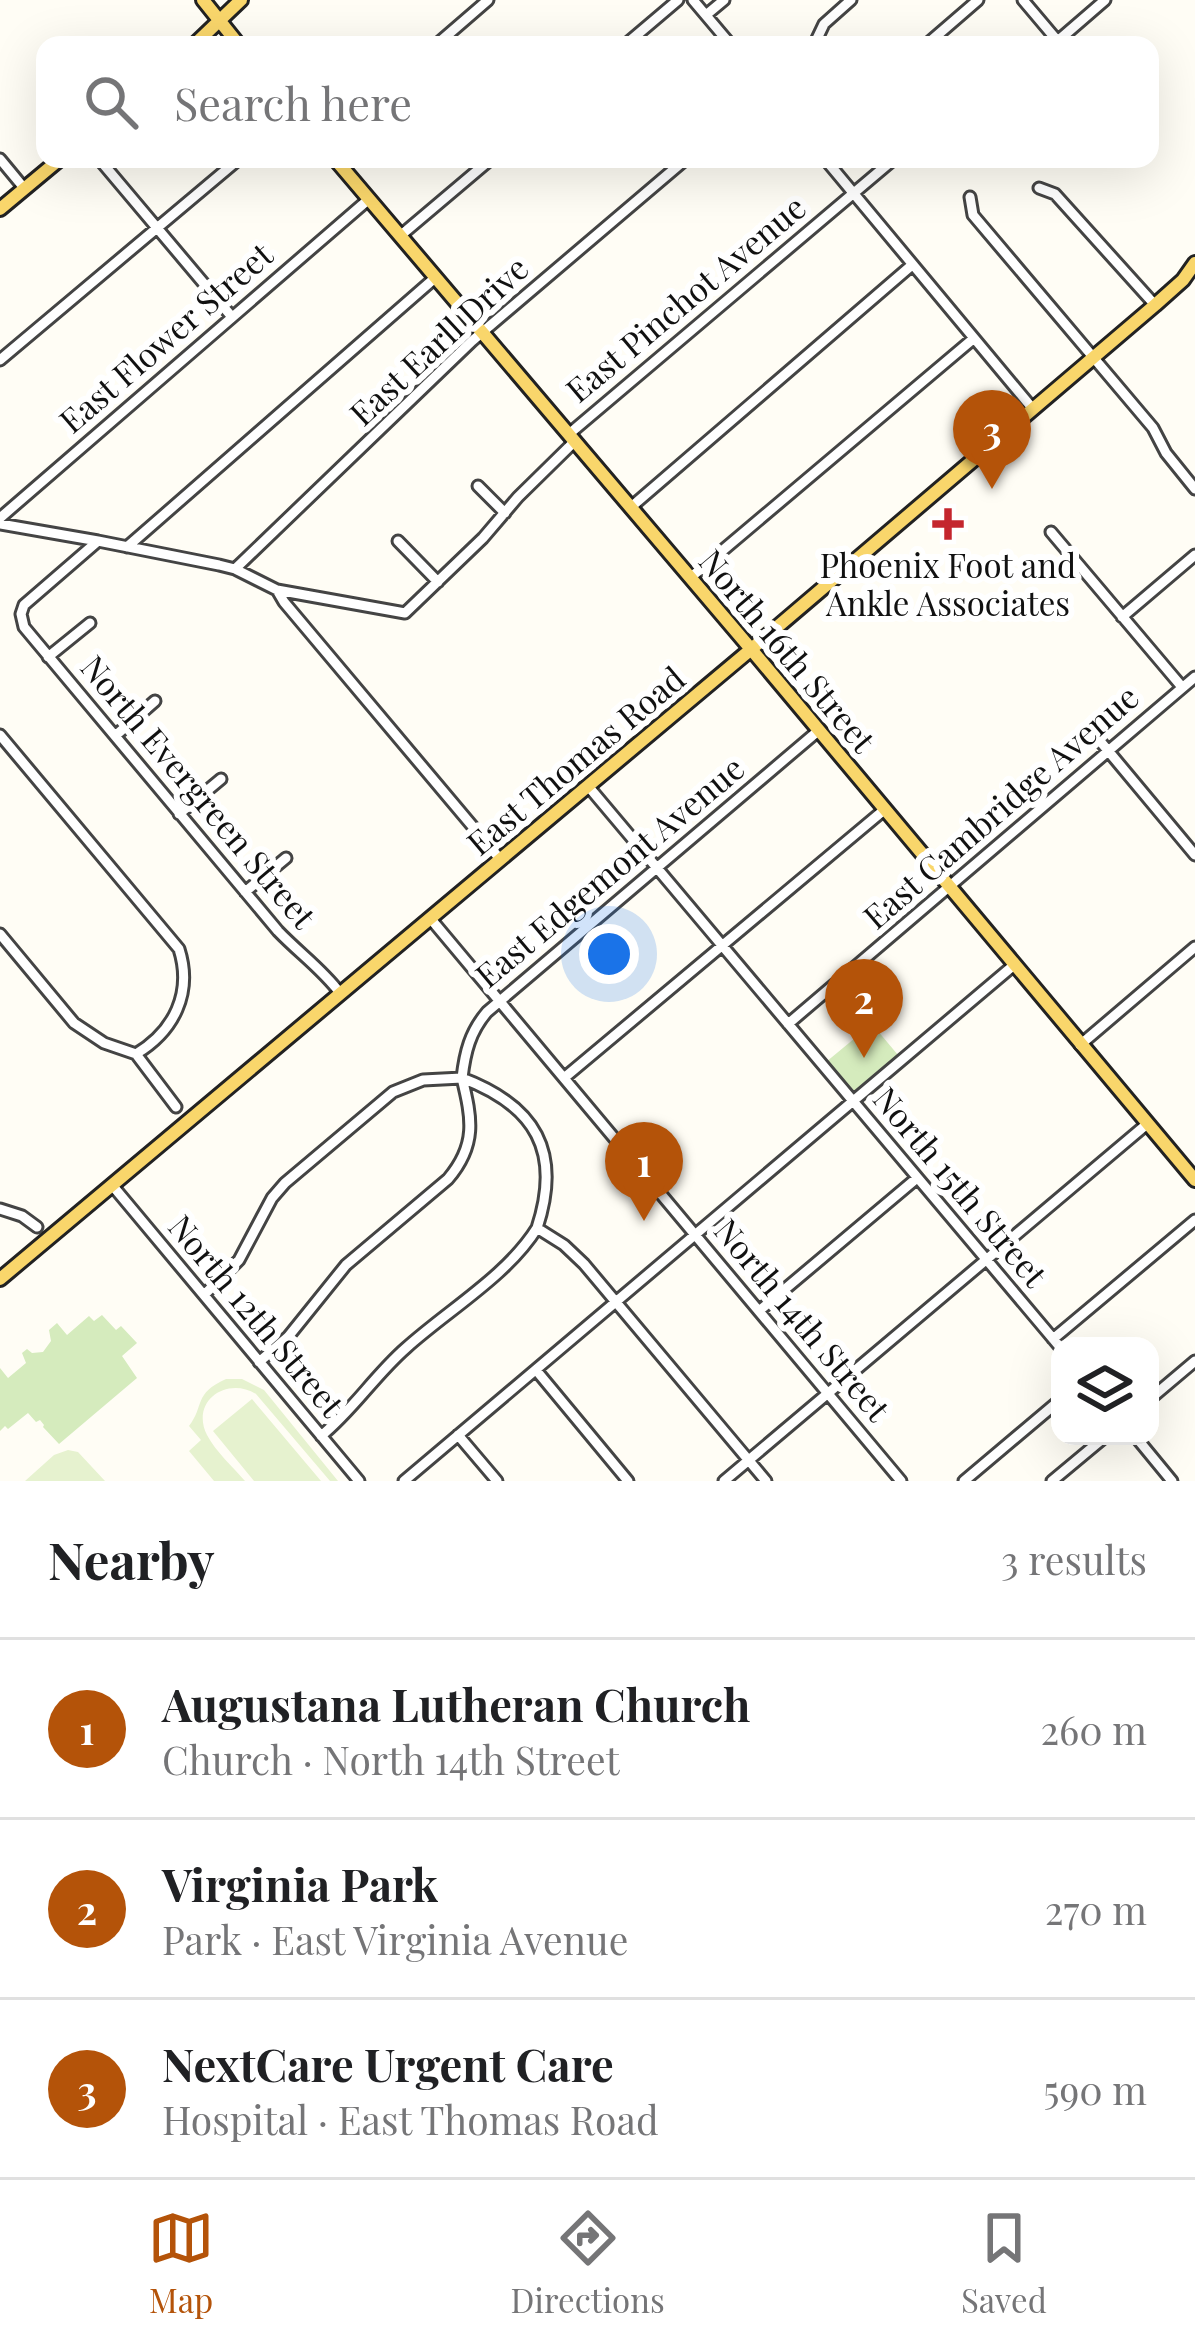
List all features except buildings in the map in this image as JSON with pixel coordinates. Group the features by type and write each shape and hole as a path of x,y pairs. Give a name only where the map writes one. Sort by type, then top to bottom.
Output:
{"main road":[{"path":"203,0 232,36"},
{"path":"204,36 241,0"},
{"path":"0,209 49,168"},
{"name":"North 16th Street","path":"343,168 1195,1180"},
{"name":"East Thomas Road","path":"0,1279 1189,279 1195,263"}],"street":[{"path":"446,36 488,0"},
{"path":"636,36 678,0"},
{"path":"693,0 724,36"},
{"path":"706,15 724,0"},
{"path":"817,36 824,23 851,0"},
{"path":"936,36 978,0"},
{"path":"1023,0 1051,36"},
{"path":"1066,36 1105,0"},
{"path":"0,159 24,188"},
{"path":"106,168 232,317"},
{"path":"0,360 228,168"},
{"path":"400,236 479,168"},
{"name":"East Earll Drive","path":"235,569 482,332 675,168"},
{"path":"832,168 1033,409"},
{"name":"East Pinchot Avenue","path":"277,590 405,614 505,514 572,438 883,168"},
{"path":"1039,188 1055,194 1155,305"},
{"path":"970,197 973,214 1153,428 1195,489"},
{"name":"East Flower Street","path":"0,521 369,199"},
{"path":"630,508 912,266"},
{"path":"127,547 436,278"},
{"path":"690,578 974,339"},
{"path":"478,486 505,514"},
{"path":"0,521 235,569 277,590 500,859"},
{"path":"1051,532 1182,687"},
{"path":"64,535 74,547 74,562"},
{"path":"74,562 98,541"},
{"path":"398,542 438,582"},
{"path":"1122,617 1195,555"},
{"name":"North Evergreen Street","path":"74,562 24,605 21,620 245,892 340,993"},
{"path":"48,657 89,623"},
{"name":"East Cambridge Avenue","path":"788,1024 1195,677"},
{"path":"115,736 154,701"},
{"path":"1090,729 1195,855"},
{"name":"East Edgemont Avenue","path":"462,1078 476,1025 499,1000 818,731"},
{"path":"0,735 179,950 182,1000 160,1037 136,1054"},
{"path":"179,814 220,779"},
{"name":"North 15th Street","path":"588,785 1052,1337"},
{"path":"564,1078 884,810"},
{"path":"245,892 286,858"},
{"name":"North 14th Street","path":"430,918 901,1481"},
{"path":"0,934 74,1023 104,1043 136,1054 176,1107"},
{"path":"1081,1045 1195,947"},
{"path":"404,1481 1014,965"},
{"path":"259,1362 296,1327 346,1265 461,1164 472,1124 462,1078"},
{"path":"204,1295 238,1260 278,1190 393,1091 423,1080 462,1078 493,1091 528,1118 539,1140 547,1186 537,1228 509,1263 402,1351 321,1436"},
{"path":"724,1481 1148,1124"},
{"path":"759,1311 917,1178"},
{"name":"North 12th Street","path":"112,1185 359,1481"},
{"path":"0,1209 37,1227"},
{"path":"1064,1337 1195,1220"},
{"path":"537,1228 574,1254 766,1481"},
{"path":"1159,1391 1195,1360"},
{"path":"536,1370 628,1481"},
{"path":"964,1481 1051,1408"},
{"path":"458,1435 497,1481"},
{"path":"1052,1481 1095,1445"},
{"path":"1142,1445 1172,1481"}],"green space":[{"path":"872,1024 898,1055 852,1092 826,1062"},
{"path":"102,1315 137,1343 122,1356 137,1378 59,1444 28,1413 0,1431 0,1368 8,1378 26,1363 22,1353 27,1349 43,1352 51,1341 49,1330 57,1323 67,1335 89,1316 94,1321"},
{"path":"226,1379 242,1379 264,1390 338,1481 330,1481 256,1394 234,1388 207,1402 203,1423 215,1447 245,1481 214,1481 189,1451 201,1440 189,1426 204,1395"},
{"path":"252,1399 321,1481 254,1481 213,1431"},
{"path":"78,1452 105,1481 25,1481 54,1455"}],"place":[{"name":"NextCare Urgent Care","path":"992,489"},
{"name":"Phoenix Foot and Ankle Associates","path":"948,524"},
{"name":"Virginia Park","path":"864,1058"},
{"name":"Augustana Lutheran Church","path":"644,1221"}]}
